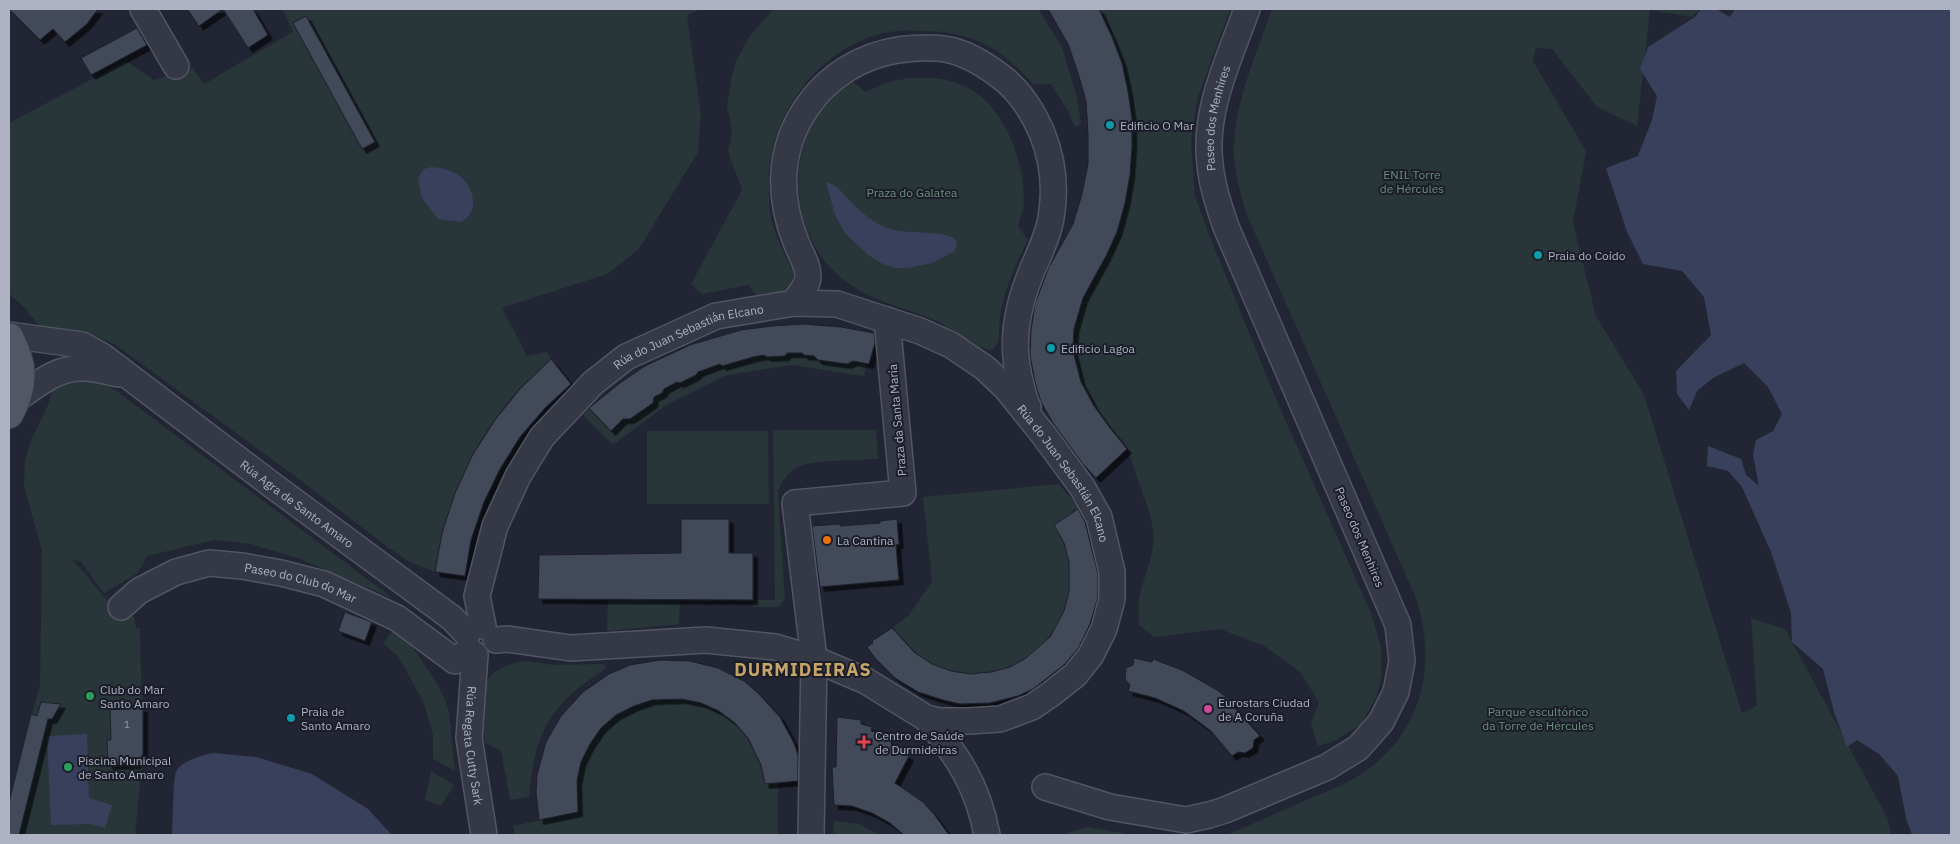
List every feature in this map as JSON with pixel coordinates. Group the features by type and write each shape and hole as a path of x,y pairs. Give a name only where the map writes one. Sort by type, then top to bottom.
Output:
{"main road":[{"path":"9,336 18,354 22,376 13,406"}],"street":[{"path":"142,9 176,66"},
{"name":"Paseo dos Menhires","path":"1045,787 1110,807 1186,820 1209,815 1327,767 1358,748 1381,722 1396,692 1402,661 1398,625 1226,227 1215,192 1210,162 1210,134 1213,115 1218,91 1247,9"},
{"path":"794,303 805,287 808,276 805,261 796,242 784,203 783,179 786,153 795,128 807,107 826,85 847,67 888,52 916,48 944,48 965,54 1006,80 1023,100 1037,122 1052,165 1054,183 1051,219 1022,295 1016,318 1015,343 1016,369 1025,403 1043,434"},
{"name":"Rúa do Juan Sebastián Elcano","path":"794,303 837,304 920,331 951,345 985,368 1006,388 1082,487 1099,517 1112,572 1112,599 1104,630 1091,655 1075,675 1032,707 1000,719 959,721 926,718 866,681 814,659 775,647 706,640 571,648 508,639 478,641 477,596 495,526 518,476 542,437 593,383 626,357 716,316 794,303"},
{"name":"Praza da Santa María","path":"814,659 795,503 904,493 887,320"},
{"name":"Rúa Agra de Santo Amaro","path":"9,336 82,345 102,356 126,376 452,618 478,641"},
{"name":"Rúa Agra de Santo Amaro","path":"13,406 41,381 66,369 86,368 126,376"},
{"name":"Paseo do Club do Mar","path":"120,608 139,591 176,572 209,564 242,566 282,572 324,584 397,618 455,661 478,641"},
{"name":"Rúa Regata Cutty Sark","path":"478,641 470,738 484,835"},
{"path":"811,835 814,659"},
{"path":"926,718 950,746 969,776 983,816 987,835"}],"green space":[{"path":"282,9 702,9 687,15 701,113 698,152 639,249 607,274 502,308 527,356 547,352 551,359 520,388 488,430 475,451 454,497 446,521 435,572 410,562 386,546 299,479 114,344 85,332 39,326 24,307 9,294 9,123 126,61 154,80 193,68 204,84 293,32"},
{"path":"774,9 1038,9 1062,47 1077,97 1081,124 1075,127 1068,111 1051,84 1033,84 1002,55 974,39 948,32 898,31 871,37 846,48 824,65 804,85 789,109 777,134 770,161 769,188 772,222 793,271 791,284 778,295 759,299 748,285 702,294 691,284 742,190 728,152 732,130 727,107 731,80 737,59 751,34"},
{"path":"1099,9 1230,9 1197,100 1191,142 1195,196 1274,394 1371,613 1381,647 1382,673 1377,696 1361,724 1334,741 1318,746 1311,724 1319,702 1300,672 1264,646 1220,629 1154,637 1139,625 1139,596 1153,549 1152,522 1127,449 1112,432 1089,399 1079,376 1073,352 1074,328 1080,307 1106,257 1119,226 1132,163 1129,101 1112,39"},
{"name":"Parque escultórico da Torre de Hércules","path":"1272,9 1700,9 1692,17 1650,10 1637,126 1597,107 1552,49 1536,48 1533,61 1586,151 1573,223 1596,316 1644,395 1742,713 1757,706 1751,618 1785,629 1888,819 1891,835 1226,835 1346,783 1380,760 1397,741 1410,720 1420,697 1424,673 1425,648 1422,622 1415,596 1246,213 1238,185 1234,157 1237,119 1246,82"},
{"name":"Praza do Galatea","path":"909,78 941,79 957,83 972,90 995,111 1011,138 1016,153 1023,185 1024,200 1018,226 1028,240 1014,268 1007,288 1000,318 997,344 991,350 980,346 935,320 873,297 850,284 824,261 813,243 805,224 800,204 798,183 800,162 805,142 813,123 821,111 852,81 866,92 887,82"},
{"path":"786,353 802,353 804,355 866,363 864,376 792,365 727,375 666,405 613,445 583,415 590,408 611,430 625,417 630,419 653,403 652,398 662,393 663,390 697,373 720,364 722,366 765,355 767,357"},
{"path":"77,380 100,383 114,389 394,599 300,559 251,544 214,540 147,556 138,573 104,593 81,562 72,559 107,600 118,618 134,616 136,628 140,628 143,756 135,835 9,835 9,802 40,684 42,551 24,486 25,460 31,440 48,405 53,388"},
{"path":"773,430 876,430 878,459 813,463 793,469 783,481 778,491 785,599 779,607 753,607 753,600 775,600"},
{"path":"647,431 768,431 769,504 647,504"},
{"path":"1059,484 1079,508 1076,511 1074,509 1060,534 1070,575 1064,611 1046,641 1018,662 986,673 952,672 920,657 893,627 909,615 932,581 923,497"},
{"path":"608,600 680,600 679,624 607,631"},
{"path":"392,631 410,643 445,699 449,713 455,771 433,759 433,734 423,701 398,656 383,644"},
{"path":"528,661 553,665 604,664 605,669 586,682 558,708 541,737 532,774 529,797 510,800 501,751 484,742 481,699 489,678 498,670 510,664"},
{"path":"682,699 713,709 726,717 738,727 747,739 761,767 765,784 778,783 778,835 515,835 513,826 578,812 577,785 579,766 592,740 601,728 612,719 624,710 651,700"},
{"path":"431,771 454,785 441,806 425,800"},
{"path":"834,821 859,824 880,835 833,835"},
{"path":"1088,827 1133,835 1061,835"}],"water":[{"path":"1701,9 1716,9 1730,17 1735,9 1951,9 1951,835 1912,835 1906,818 1898,776 1879,754 1857,740 1847,747 1834,712 1823,669 1792,642 1791,613 1782,585 1771,552 1742,487 1728,471 1707,466 1708,446 1741,459 1746,475 1759,486 1753,455 1756,440 1773,431 1782,414 1768,387 1744,363 1713,378 1697,391 1689,410 1677,394 1676,371 1711,335 1704,297 1682,271 1643,264 1627,232 1606,168 1638,156 1652,120 1657,96 1640,69 1648,47 1695,17"},
{"path":"431,167 454,173 465,180 468,185 472,194 473,205 470,214 461,222 438,219 422,198 418,178 424,169"},
{"path":"826,182 837,187 870,219 880,225 898,231 946,235 957,242 955,251 932,263 908,268 895,268 883,264 868,255 845,233 835,215"},
{"name":"Piscina Municipal de Santo Amaro","path":"87,734 89,798 112,805 105,828 90,824 51,825 47,736"},
{"path":"213,753 256,757 312,774 368,809 392,835 172,835 176,772 183,764"}],"building":[{"path":"9,9 98,9 87,24 65,42 53,29 40,40"},
{"path":"187,9 223,9 199,26"},
{"path":"223,9 253,9 268,35 248,48"},
{"path":"1048,9 1099,9 1122,63 1132,119 1130,175 1117,232 1083,298 1074,329 1073,351 1081,382 1094,406 1127,449 1096,478 1083,464 1053,423 1041,402 1030,355 1035,304 1049,267 1073,224 1088,164 1086,101 1068,44"},
{"path":"306,16 375,142 362,149 293,23"},
{"path":"137,28 147,45 91,75 81,58"},
{"path":"804,324 841,327 874,333 875,343 869,364 853,361 847,364 818,360 814,356 802,353 787,353 785,356 767,357 764,355 722,366 720,364 698,372 696,375 680,383 677,382 664,389 662,393 654,397 653,403 630,419 623,419 611,431 589,408 645,366 690,345 741,330"},
{"path":"551,359 571,384 545,408 520,437 500,469 484,502 471,540 465,576 435,572 442,533 455,493 472,456 495,420 520,389"},
{"path":"1078,509 1085,522 1098,574 1098,597 1090,624 1079,647 1064,665 1033,689 1018,696 990,703 960,704 943,700 918,692 895,678 867,647 873,643 872,641 892,628 915,653 932,664 951,671 970,674 991,672 1010,667 1026,658 1050,637 1064,611 1069,592 1069,562 1064,543 1054,525"},
{"path":"681,519 729,519 729,553 753,553 753,600 538,599 539,555 681,553"},
{"path":"897,519 899,544 896,545 899,580 820,587 812,526 880,523 880,521"},
{"path":"345,612 372,622 365,641 338,631"},
{"name":"Eurostars Ciudad de A Coruña","path":"1134,658 1152,662 1153,659 1182,670 1217,690 1233,702 1231,704 1260,736 1254,740 1253,748 1245,753 1238,752 1232,756 1211,731 1184,711 1155,698 1128,691 1130,685 1125,679 1126,668 1133,665"},
{"path":"660,660 690,661 718,668 744,681 758,693 780,717 794,743 798,755 798,781 765,784 761,765 748,738 735,723 719,711 701,703 682,699 652,700 616,715 601,728 590,744 581,762 577,781 578,812 539,820 536,792 537,775 546,742 561,716 583,692 609,674 630,665"},
{"path":"41,702 61,704 52,719 48,719 19,835 9,835 9,802 31,714 37,716"},
{"path":"110,708 143,708 143,754 136,764 108,765 107,740 111,740"},
{"path":"837,717 861,720 861,724 872,727 871,731 882,733 881,737 892,741 891,744 901,748 899,751 909,756 895,783 923,802 949,835 904,835 890,823 872,813 852,806 834,805 832,767 836,767"}],"place":[{"name":"Edificio O Mar","path":"1110,125"},
{"name":"Praia do Coído","path":"1538,255"},
{"name":"Edificio Lagoa","path":"1051,348"},
{"name":"La Cantina","path":"827,540"},
{"name":"Club do Mar Santo Amaro","path":"90,696"},
{"name":"Eurostars Ciudad de A Coruña","path":"1208,709"},
{"name":"Praia de Santo Amaro","path":"291,718"},
{"name":"Centro de Saúde de Durmideiras","path":"864,742"},
{"name":"Piscina Municipal de Santo Amaro","path":"68,767"}],"district":[{"name":"DURMIDEIRAS","path":"803,669"}],"park label":[{"name":"ENIL Torre de Hércules","path":"1412,181"}]}
